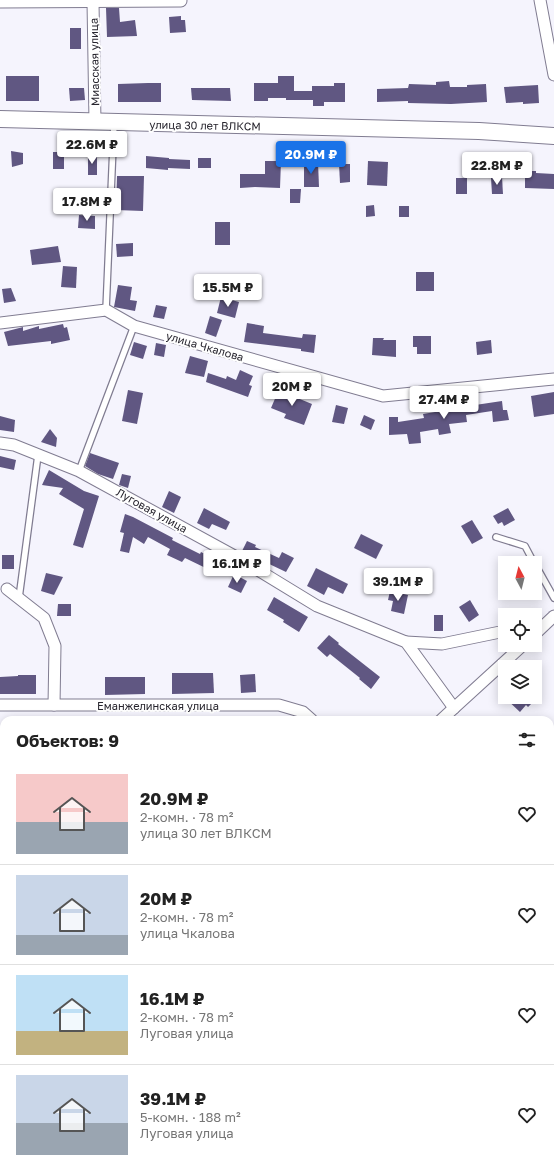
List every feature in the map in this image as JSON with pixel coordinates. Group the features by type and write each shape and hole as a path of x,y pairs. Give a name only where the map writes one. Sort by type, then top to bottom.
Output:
{"main road":[{"name":"улица 30 лет ВЛКСМ","path":"0,119 114,123 479,130 554,136"}],"street":[{"name":"Миасская улица","path":"0,2 181,0"},
{"path":"540,0 554,75"},
{"name":"Миасская улица","path":"93,1 95,122"},
{"path":"0,323 106,310"},
{"name":"улица Чкалова","path":"106,310 134,326 383,396 554,379"},
{"name":"Луговая улица","path":"0,443 14,445 79,471 240,559 317,606 406,642 442,644 498,632"},
{"path":"7,589 44,618 55,646 54,705"},
{"path":"542,627 550,620"},
{"path":"406,642 449,716 516,652"},
{"name":"Еманжелинская улица","path":"0,705 279,704 303,712 308,716"}],"lane":[{"path":"106,310 114,123"},
{"path":"79,471 134,326"},
{"path":"19,598 38,455"},
{"path":"496,537 525,546 531,556"},
{"path":"542,577 554,598"}],"building":[{"path":"106,8 119,8 120,22 135,20 137,36 107,37"},
{"path":"181,16 181,20 185,20 186,32 170,33 169,17"},
{"path":"70,28 81,28 81,49 70,49"},
{"path":"6,76 39,76 39,101 6,101"},
{"path":"278,76 294,76 294,91 312,91 312,86 334,86 334,83 345,83 345,102 324,102 324,106 313,106 313,100 268,98 268,101 254,101 254,83 278,83"},
{"path":"449,81 450,87 467,87 467,85 486,84 487,102 451,104 408,103 408,101 377,102 377,89 408,88 409,84 436,85 436,82"},
{"path":"161,83 161,102 118,102 118,84"},
{"path":"538,85 539,103 506,103 504,87"},
{"path":"69,88 84,88 85,100 70,101"},
{"path":"191,88 230,88 231,101 192,100"},
{"path":"11,151 23,153 23,164 12,167"},
{"path":"53,152 64,152 64,169 53,169"},
{"path":"88,155 97,155 97,175 88,175"},
{"path":"146,156 190,160 190,169 168,168 168,170 146,168"},
{"path":"198,158 211,158 211,168 198,168"},
{"path":"265,161 281,161 280,188 240,188 240,174 265,174"},
{"path":"368,161 388,162 387,186 367,185"},
{"path":"304,162 318,162 319,187 304,187"},
{"path":"339,164 350,164 350,182 340,183"},
{"path":"525,171 554,174 554,189 525,188"},
{"path":"117,176 144,176 143,211 116,210"},
{"path":"502,177 503,194 492,194 491,178"},
{"path":"456,178 467,178 467,194 456,194"},
{"path":"290,189 301,189 300,203 290,203"},
{"path":"374,205 375,216 366,217 366,206"},
{"path":"399,206 409,206 409,217 399,217"},
{"path":"79,215 95,216 95,229 78,228"},
{"path":"215,222 230,222 230,245 215,245"},
{"path":"133,243 133,256 117,257 116,244"},
{"path":"58,246 61,262 32,265 30,250"},
{"path":"63,266 77,267 76,288 61,287"},
{"path":"416,272 434,272 434,291 416,291"},
{"path":"118,285 132,287 130,300 137,301 135,311 114,307"},
{"path":"11,288 16,301 4,303 2,289"},
{"path":"221,297 239,302 235,318 217,313"},
{"path":"156,305 167,307 164,319 153,317"},
{"path":"210,316 222,320 216,337 205,333"},
{"path":"247,323 264,326 263,333 302,338 303,334 316,335 314,353 301,351 301,349 244,342"},
{"path":"63,324 64,328 67,327 70,340 51,344 51,341 8,346 4,332 23,327 23,331 39,326 39,329"},
{"path":"413,336 431,336 431,354 417,354 417,347 413,347"},
{"path":"373,338 396,340 396,357 372,355"},
{"path":"491,340 492,353 477,355 476,342"},
{"path":"134,342 147,346 143,359 130,355"},
{"path":"156,343 166,345 164,357 154,355"},
{"path":"190,356 208,361 204,377 185,373"},
{"path":"240,370 253,376 249,385 252,386 248,397 206,382 208,373 226,379 227,376 236,380"},
{"path":"280,387 291,392 290,395 312,404 304,425 284,418 286,414 271,408"},
{"path":"128,390 143,393 137,424 122,421"},
{"path":"554,392 554,414 534,417 531,396"},
{"path":"502,401 503,410 507,410 509,420 493,422 492,411 466,415 467,422 449,424 451,433 439,435 438,429 420,432 421,443 409,444 407,434 389,435 389,417 398,417 398,422 424,418 423,414 435,411"},
{"path":"336,405 348,408 344,424 332,422"},
{"path":"364,415 375,420 371,430 360,425"},
{"path":"0,416 15,420 14,432 0,430"},
{"path":"50,429 57,438 56,447 41,442"},
{"path":"90,453 119,463 113,479 98,474 85,466"},
{"path":"0,456 16,460 14,470 0,467"},
{"path":"49,470 84,491 99,496 83,548 73,545 84,509 59,494 63,488 42,485"},
{"path":"122,474 131,476 128,488 119,485"},
{"path":"169,491 181,497 174,513 162,507"},
{"path":"204,508 230,522 226,530 212,524 209,529 197,523"},
{"path":"508,508 515,520 504,526 502,522 498,524 493,516"},
{"path":"125,514 173,538 172,540 200,554 201,552 221,562 216,573 185,558 182,562 167,555 170,549 148,537 144,544 133,537 129,553 120,551 124,533 120,532"},
{"path":"472,520 483,538 472,544 461,526"},
{"path":"361,534 383,545 376,559 354,548"},
{"path":"247,541 256,545 255,547 279,558 282,552 294,558 286,572 242,551"},
{"path":"2,555 14,555 14,569 2,569"},
{"path":"316,568 348,584 343,594 328,587 324,595 307,586"},
{"path":"46,573 63,577 54,595 41,591"},
{"path":"234,574 247,581 241,593 228,587"},
{"path":"390,591 408,595 404,614 391,611 393,601 388,600"},
{"path":"274,597 308,617 299,632 283,622 284,620 267,610"},
{"path":"470,600 479,615 469,622 459,607"},
{"path":"58,604 71,604 71,616 57,616"},
{"path":"434,615 443,615 443,631 434,631"},
{"path":"329,635 339,643 338,644 380,677 371,689 359,679 360,678 330,654 327,657 317,648"},
{"path":"172,673 213,673 214,693 172,694"},
{"path":"255,674 256,692 241,693 240,675"},
{"path":"36,675 36,694 0,694 0,677"},
{"path":"105,677 145,677 145,694 105,695"},
{"path":"511,704 531,704 528,707 526,705 520,712"}]}
